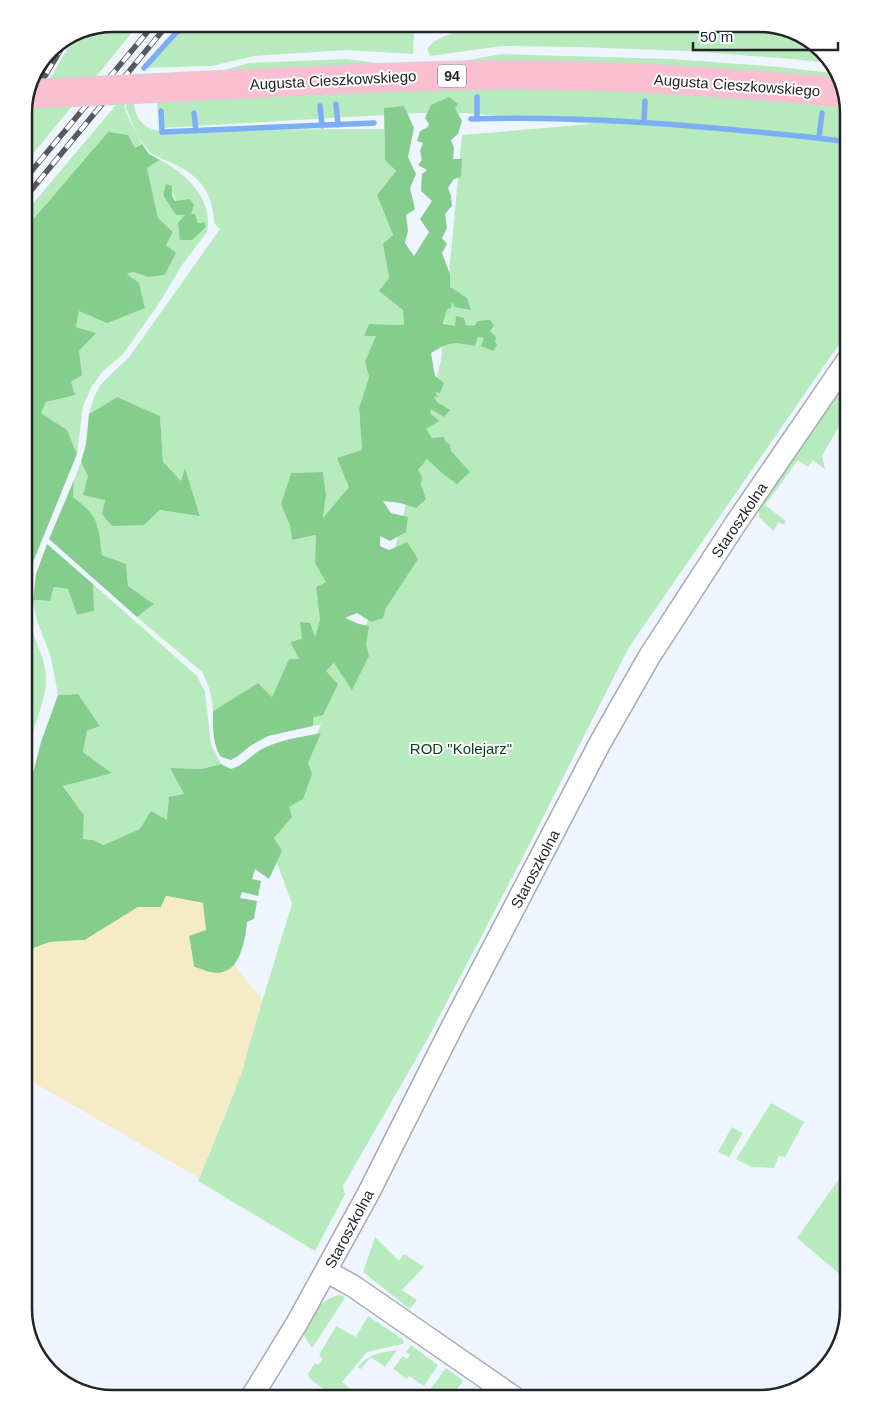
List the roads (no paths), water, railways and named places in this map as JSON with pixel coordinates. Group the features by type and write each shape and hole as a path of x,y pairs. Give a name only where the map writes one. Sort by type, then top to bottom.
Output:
{"main road":[{"name":"Augusta Cieszkowskiego","path":"35,94 419,76 495,75 615,77 838,93"}],"street":[{"name":"Staroszkolna","path":"256,1389 297,1323 368,1194 452,1027 600,743 644,666 733,527 840,371"},
{"path":"326,1271 353,1286 503,1390"}],"waterway":[{"path":"144,68 178,32"},
{"path":"477,97 477,119"},
{"path":"644,121 645,101"},
{"path":"336,104 338,125"},
{"path":"320,106 322,126"},
{"path":"161,111 162,132 374,123"},
{"path":"194,113 196,131"},
{"path":"819,138 822,113"},
{"path":"471,119 535,118 630,122 693,126 840,141"}],"railway":[{"path":"33,169 147,32"},
{"path":"33,188 161,32"},
{"path":"35,93 58,55"}],"park label":[{"name":"ROD \"Kolejarz\"","path":"461,748"}]}
